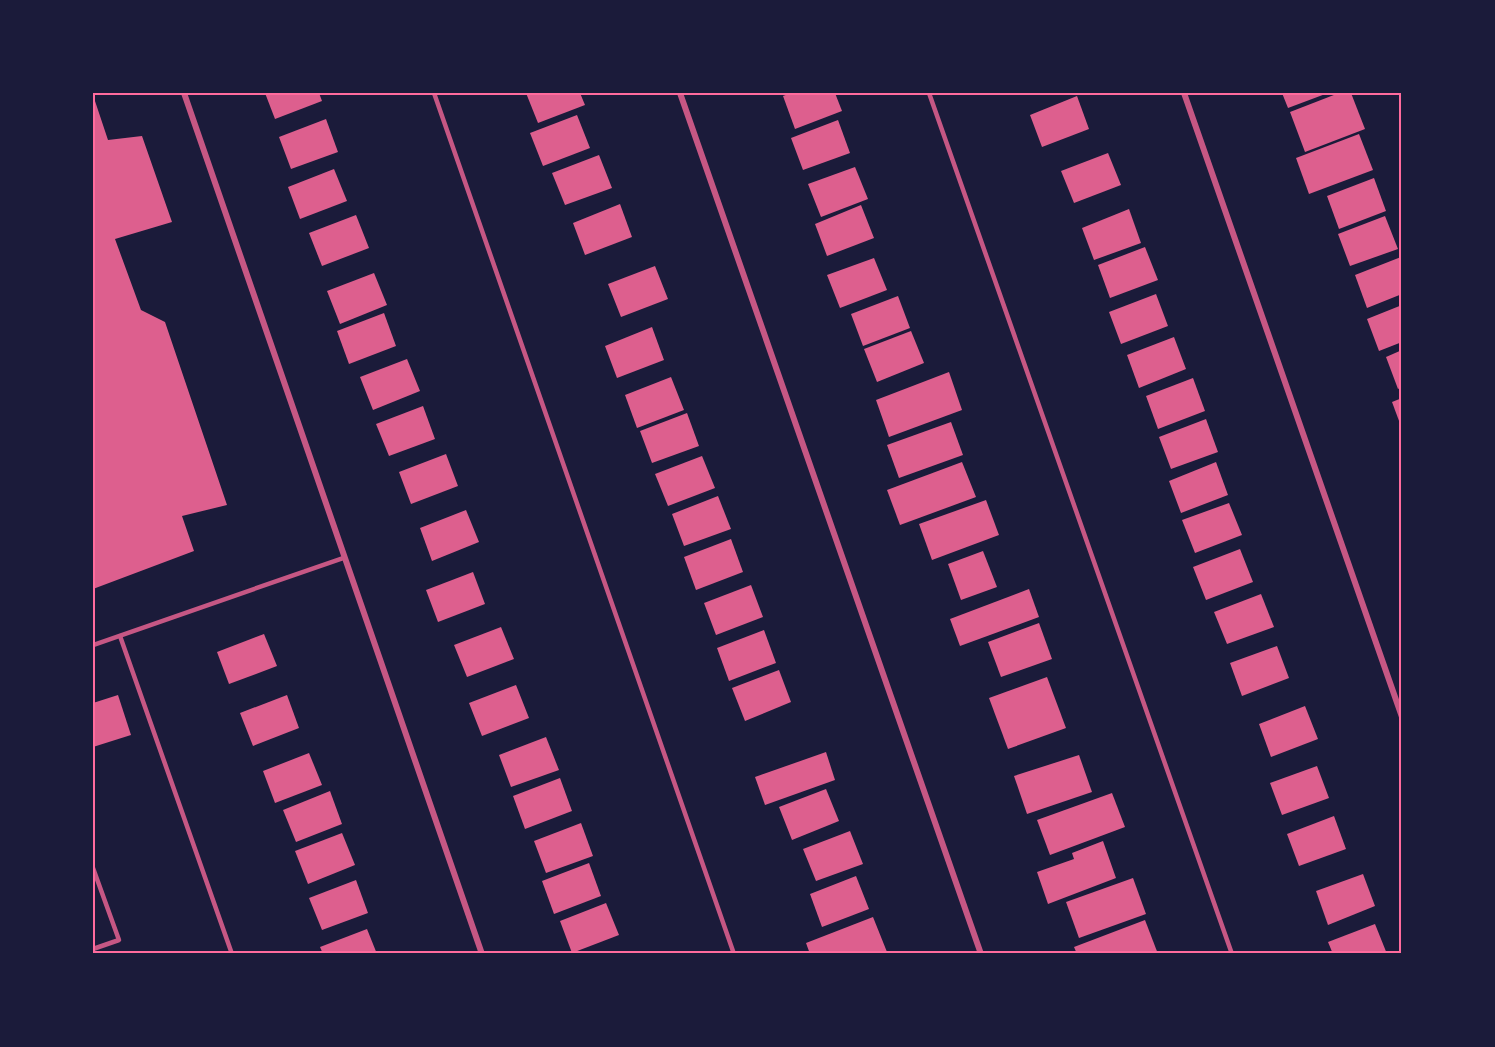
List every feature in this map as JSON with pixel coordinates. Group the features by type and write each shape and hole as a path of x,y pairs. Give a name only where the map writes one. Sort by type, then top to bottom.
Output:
{"street":[{"path":"184,93 343,558 482,954"},
{"path":"680,93 981,954"},
{"path":"1184,93 1402,717"}],"lane":[{"path":"434,93 734,954"},
{"path":"929,93 1232,954"},
{"path":"93,645 343,558"},
{"path":"120,636 232,954"},
{"path":"93,868 119,940 93,950"}],"building":[{"path":"265,93 319,93 322,101 275,119"},
{"path":"526,93 580,93 585,105 538,123"},
{"path":"791,93 835,93 842,111 795,129 783,96"},
{"path":"1282,93 1328,93 1288,108"},
{"path":"1339,93 1351,93 1365,129 1305,152 1290,112"},
{"path":"93,95 108,140 142,136 172,222 115,239 141,310 165,322 227,505 182,516 194,551 93,589"},
{"path":"1077,96 1089,129 1042,147 1030,115"},
{"path":"577,115 590,148 543,166 530,133"},
{"path":"326,119 338,152 291,169 279,137"},
{"path":"838,120 850,153 803,170 791,138"},
{"path":"1359,134 1373,170 1309,194 1296,158"},
{"path":"1108,153 1121,185 1074,203 1061,171"},
{"path":"599,155 612,188 565,205 552,173"},
{"path":"855,167 868,199 821,217 808,184"},
{"path":"334,169 347,201 300,219 288,187"},
{"path":"1374,178 1386,211 1339,229 1327,196"},
{"path":"620,204 632,237 585,255 573,223"},
{"path":"861,205 874,238 827,256 815,224"},
{"path":"1129,209 1141,243 1094,260 1082,228"},
{"path":"356,215 369,248 322,266 309,233"},
{"path":"1385,216 1398,249 1350,266 1338,234"},
{"path":"1145,247 1158,280 1110,298 1098,265"},
{"path":"1401,257 1402,294 1367,308 1355,275"},
{"path":"874,258 887,290 840,308 827,275"},
{"path":"655,266 668,299 621,317 608,284"},
{"path":"374,273 387,305 340,324 327,291"},
{"path":"1156,294 1168,326 1121,344 1109,312"},
{"path":"898,296 910,328 863,346 851,314"},
{"path":"1402,305 1402,342 1379,351 1367,319"},
{"path":"384,313 396,346 349,364 337,331"},
{"path":"652,327 664,360 617,378 605,346"},
{"path":"911,331 924,363 877,382 864,349"},
{"path":"1174,337 1186,369 1139,388 1127,355"},
{"path":"1402,350 1402,387 1398,389 1386,357"},
{"path":"407,359 420,391 373,410 360,377"},
{"path":"949,372 962,410 889,437 876,400"},
{"path":"671,377 684,410 637,428 625,395"},
{"path":"1193,378 1205,411 1158,429 1146,396"},
{"path":"1402,398 1402,429 1392,402"},
{"path":"423,406 435,439 389,456 376,424"},
{"path":"687,413 699,446 652,463 640,431"},
{"path":"1206,419 1218,452 1171,469 1159,437"},
{"path":"951,422 963,455 899,478 887,445"},
{"path":"446,454 458,486 411,504 399,472"},
{"path":"702,456 715,488 668,506 655,474"},
{"path":"962,462 976,497 900,525 887,490"},
{"path":"1216,462 1228,495 1181,513 1169,481"},
{"path":"718,496 731,529 684,546 672,514"},
{"path":"986,500 999,535 932,560 919,524"},
{"path":"1229,503 1242,535 1195,553 1182,520"},
{"path":"466,510 479,542 432,561 420,528"},
{"path":"731,539 743,572 696,590 684,557"},
{"path":"1240,549 1253,582 1206,600 1193,567"},
{"path":"983,551 997,587 961,600 948,564"},
{"path":"473,572 485,604 438,622 426,590"},
{"path":"751,585 763,617 716,635 704,603"},
{"path":"1029,589 1039,617 960,646 950,619"},
{"path":"1261,594 1274,627 1227,644 1214,612"},
{"path":"1039,623 1052,659 1001,677 988,642"},
{"path":"501,627 514,659 467,677 454,645"},
{"path":"764,630 776,663 729,681 717,648"},
{"path":"264,634 277,666 229,684 217,652"},
{"path":"1277,646 1289,678 1242,696 1230,663"},
{"path":"779,670 791,702 745,721 732,688"},
{"path":"1047,677 1066,728 1008,749 989,698"},
{"path":"516,685 529,718 482,736 469,703"},
{"path":"118,695 131,735 93,747 93,703"},
{"path":"287,695 299,728 253,746 240,713"},
{"path":"1305,706 1318,739 1271,757 1259,724"},
{"path":"546,737 559,770 511,787 499,755"},
{"path":"826,752 835,780 765,805 755,777"},
{"path":"309,753 322,785 275,803 263,771"},
{"path":"1079,755 1092,792 1027,814 1014,776"},
{"path":"1317,766 1329,798 1282,815 1270,783"},
{"path":"560,778 572,811 525,829 513,796"},
{"path":"826,789 839,821 792,840 779,807"},
{"path":"330,791 342,824 296,842 283,810"},
{"path":"1112,793 1125,827 1050,855 1037,820"},
{"path":"1334,816 1346,849 1299,866 1287,834"},
{"path":"581,823 593,856 546,873 534,841"},
{"path":"850,831 863,864 816,881 803,849"},
{"path":"342,833 355,865 308,884 295,851"},
{"path":"1103,841 1116,878 1048,904 1037,872 1074,859 1072,853"},
{"path":"589,863 601,896 554,914 542,881"},
{"path":"1363,874 1375,906 1328,925 1316,891"},
{"path":"856,876 869,909 822,927 810,894"},
{"path":"1133,878 1146,914 1079,938 1066,902"},
{"path":"356,880 368,913 322,930 309,898"},
{"path":"606,903 619,935 572,953 560,921"},
{"path":"873,917 887,952 881,954 810,954 806,943"},
{"path":"1145,920 1158,954 1077,954 1074,947"},
{"path":"1375,924 1387,954 1333,954 1328,942"},
{"path":"367,929 377,954 323,954 320,947"}]}
